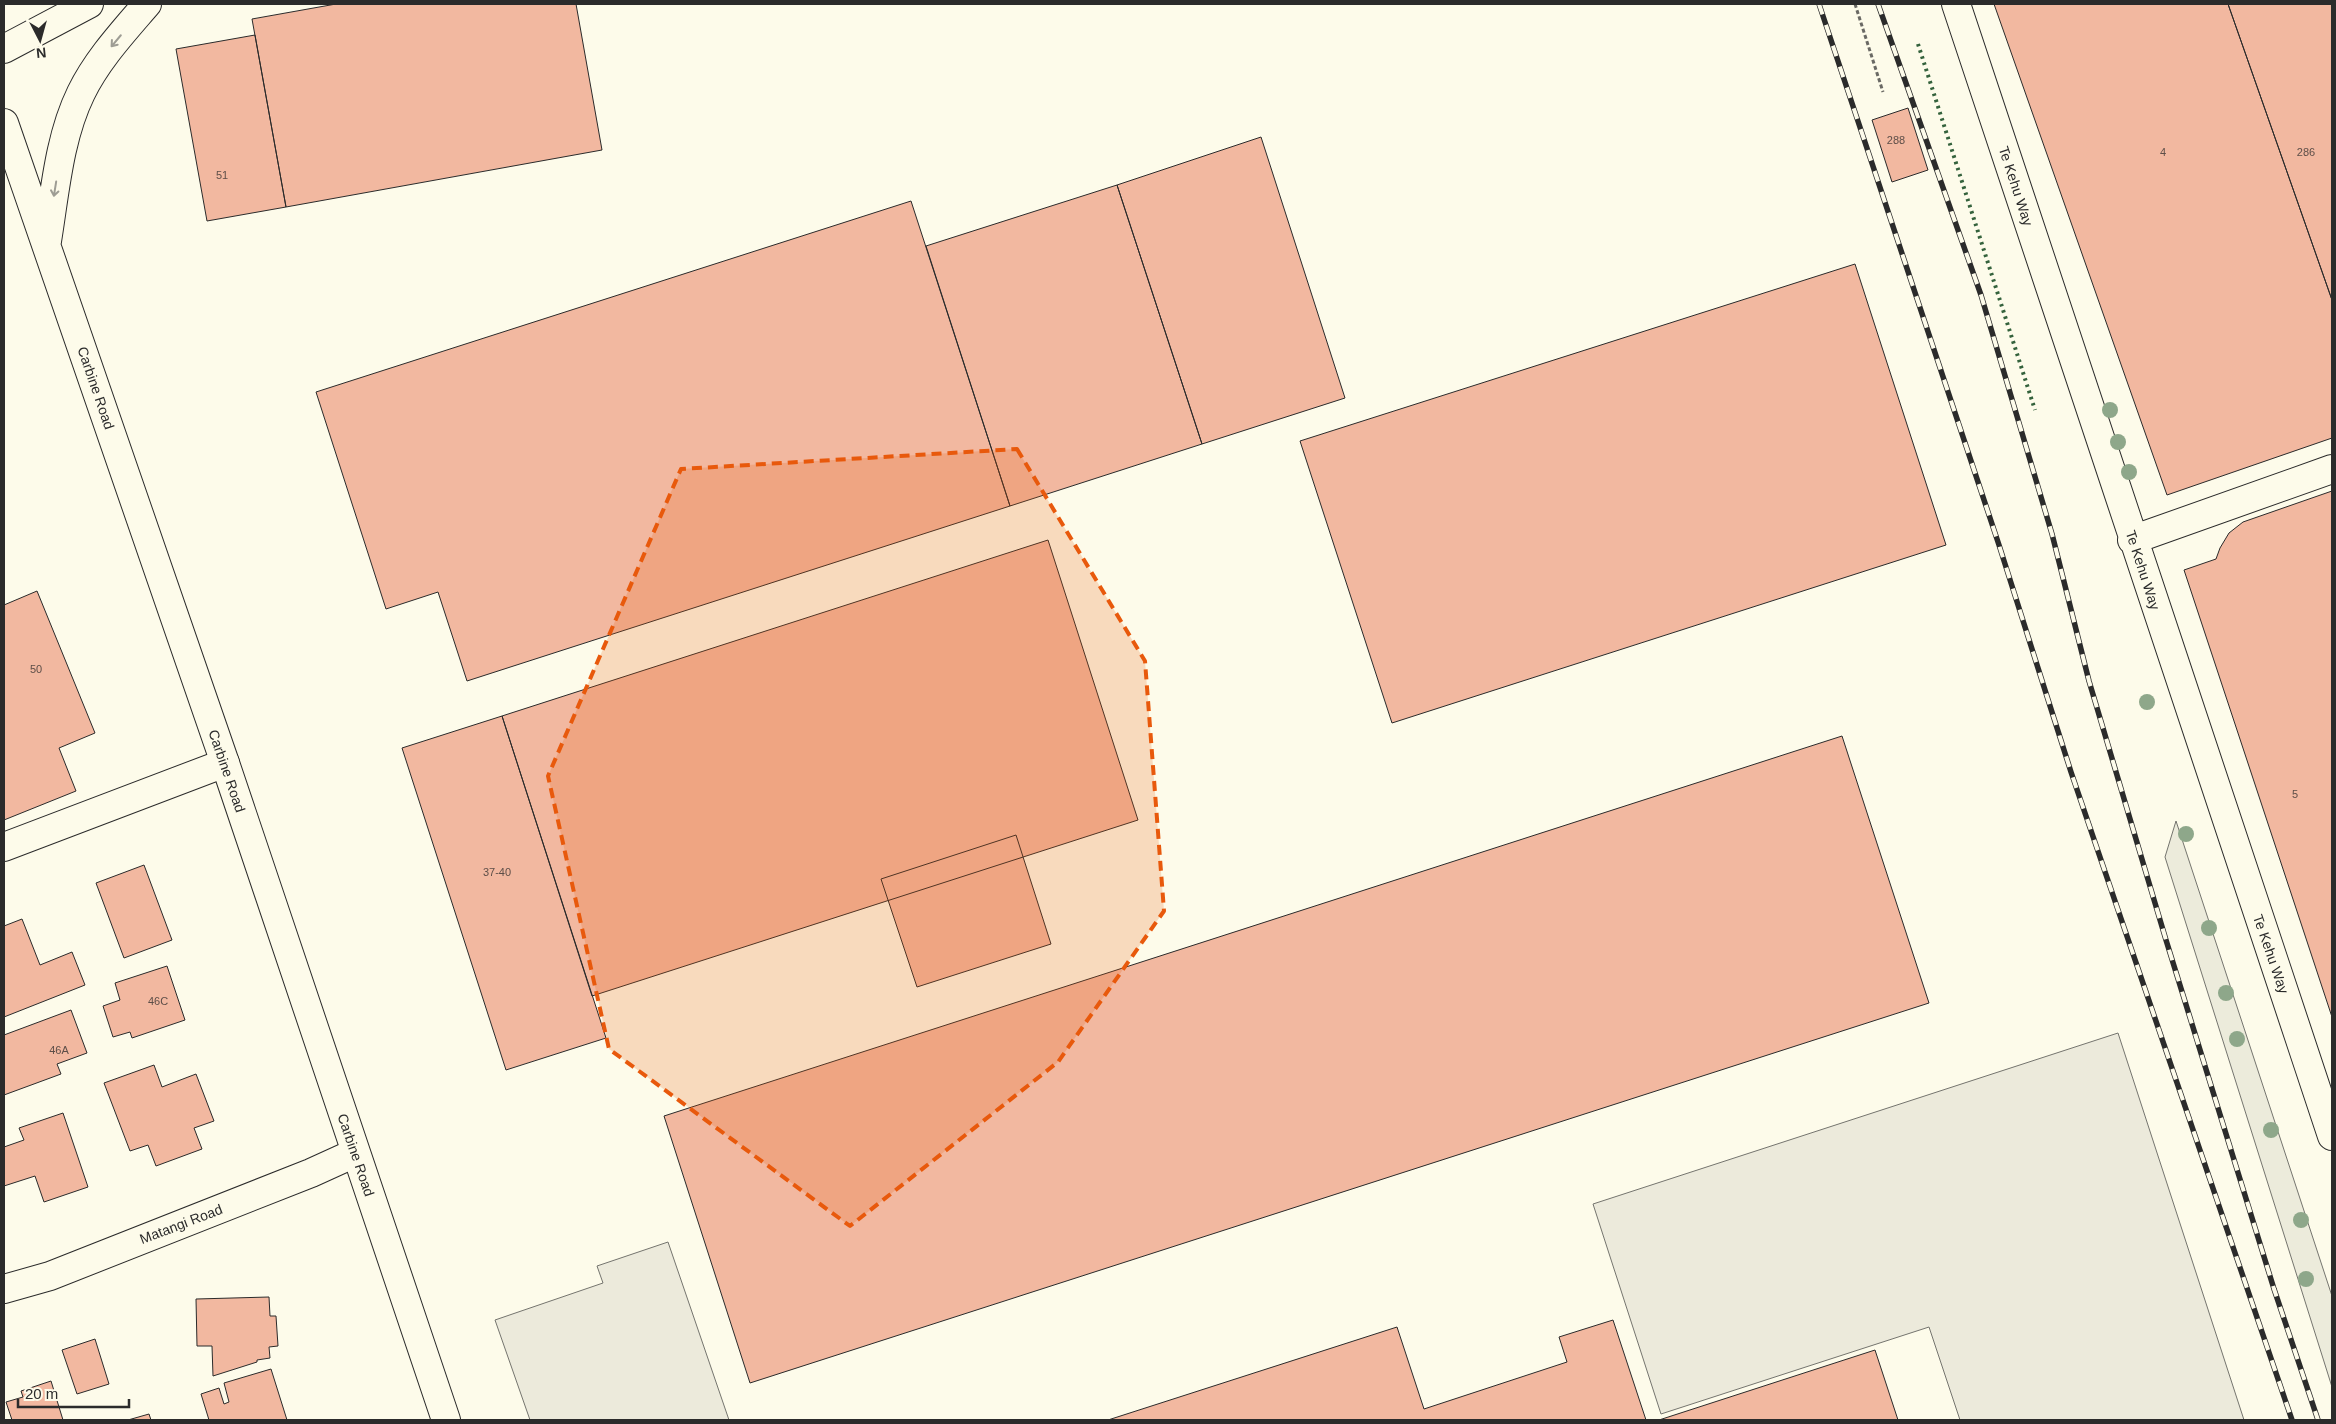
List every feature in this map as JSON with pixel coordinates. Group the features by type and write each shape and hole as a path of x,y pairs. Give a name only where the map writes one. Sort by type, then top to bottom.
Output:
{"main road":[{"path":"4,48 89,4"},
{"path":"46,244 67,127 81,92 105,54 147,4"},
{"name":"Te Kehu Way","path":"1956,4 2132,540 2332,1136"},
{"name":"Carbine Road","path":"4,123 225,763 446,1420"},
{"path":"2132,540 2332,469"},
{"path":"4,847 225,763"},
{"name":"Matangi Road","path":"4,1289 60,1272 311,1173 355,1152"}],"path":[{"path":"1855,4 1883,92"}],"highlighted area":[{"path":"1017,449 1145,661 1164,911 1058,1062 850,1226 609,1049 548,776 681,469"}],"shaded area":[{"path":"2176,821 2332,1296 2332,1387 2165,857"},
{"path":"2118,1033 2244,1420 1960,1420 1929,1327 1661,1414 1593,1204"},
{"path":"668,1242 729,1420 530,1420 495,1320 603,1283 597,1266"}],"building":[{"path":"336,4 576,4 602,150 286,207 252,19"},
{"path":"1994,4 2228,4 2332,300 2332,438 2167,495"},
{"path":"2228,4 2332,4 2332,300"},
{"path":"255,35 286,207 207,221 176,49"},
{"path":"1908,108 1928,170 1892,182 1872,120"},
{"path":"1261,137 1345,398 1202,444 1117,185"},
{"path":"1117,185 1202,444 1010,506 926,246"},
{"path":"911,201 1010,506 467,681 438,592 386,609 316,392"},
{"path":"1855,264 1946,545 1392,723 1300,441"},
{"path":"2332,491 2332,1017 2184,570 2216,559 2229,533 2243,522"},
{"path":"1048,540 1138,820 592,996 502,716"},
{"path":"37,591 95,733 59,748 76,791 4,820 4,605"},
{"path":"502,716 606,1038 506,1070 402,748"},
{"path":"1842,736 1929,1003 750,1383 664,1116"},
{"path":"1016,835 1051,944 917,987 881,879"},
{"path":"144,865 172,940 124,958 96,883"},
{"path":"22,919 40,965 72,952 85,985 4,1017 4,926"},
{"path":"167,966 185,1020 132,1038 130,1032 113,1037 103,1006 120,1000 115,983"},
{"path":"71,1010 87,1053 57,1064 61,1074 4,1095 4,1035"},
{"path":"154,1065 162,1087 196,1074 214,1121 194,1128 202,1149 156,1166 148,1145 130,1151 104,1083"},
{"path":"63,1113 88,1187 44,1202 35,1176 4,1186 4,1147 24,1140 19,1128"},
{"path":"269,1297 270,1316 276,1316 278,1346 269,1347 270,1358 257,1360 257,1362 213,1376 212,1346 197,1346 196,1299"},
{"path":"1613,1320 1646,1420 1108,1420 1397,1327 1424,1409 1567,1362 1559,1337"},
{"path":"95,1339 109,1384 77,1394 62,1350"},
{"path":"1875,1350 1898,1420 1659,1420"},
{"path":"271,1369 287,1420 209,1420 201,1394 219,1388 224,1404 229,1402 224,1383"},
{"path":"51,1381 63,1420 12,1420 6,1402 23,1397 21,1391"},
{"path":"149,1414 151,1420 128,1420"}],"railway":[{"path":"1819,4 1999,545 2071,772 2292,1420"},
{"path":"1878,4 1981,295 2052,534 2089,681 2166,940 2274,1289 2318,1420"}],"hedge":[{"path":"1918,44 2035,410"}]}
